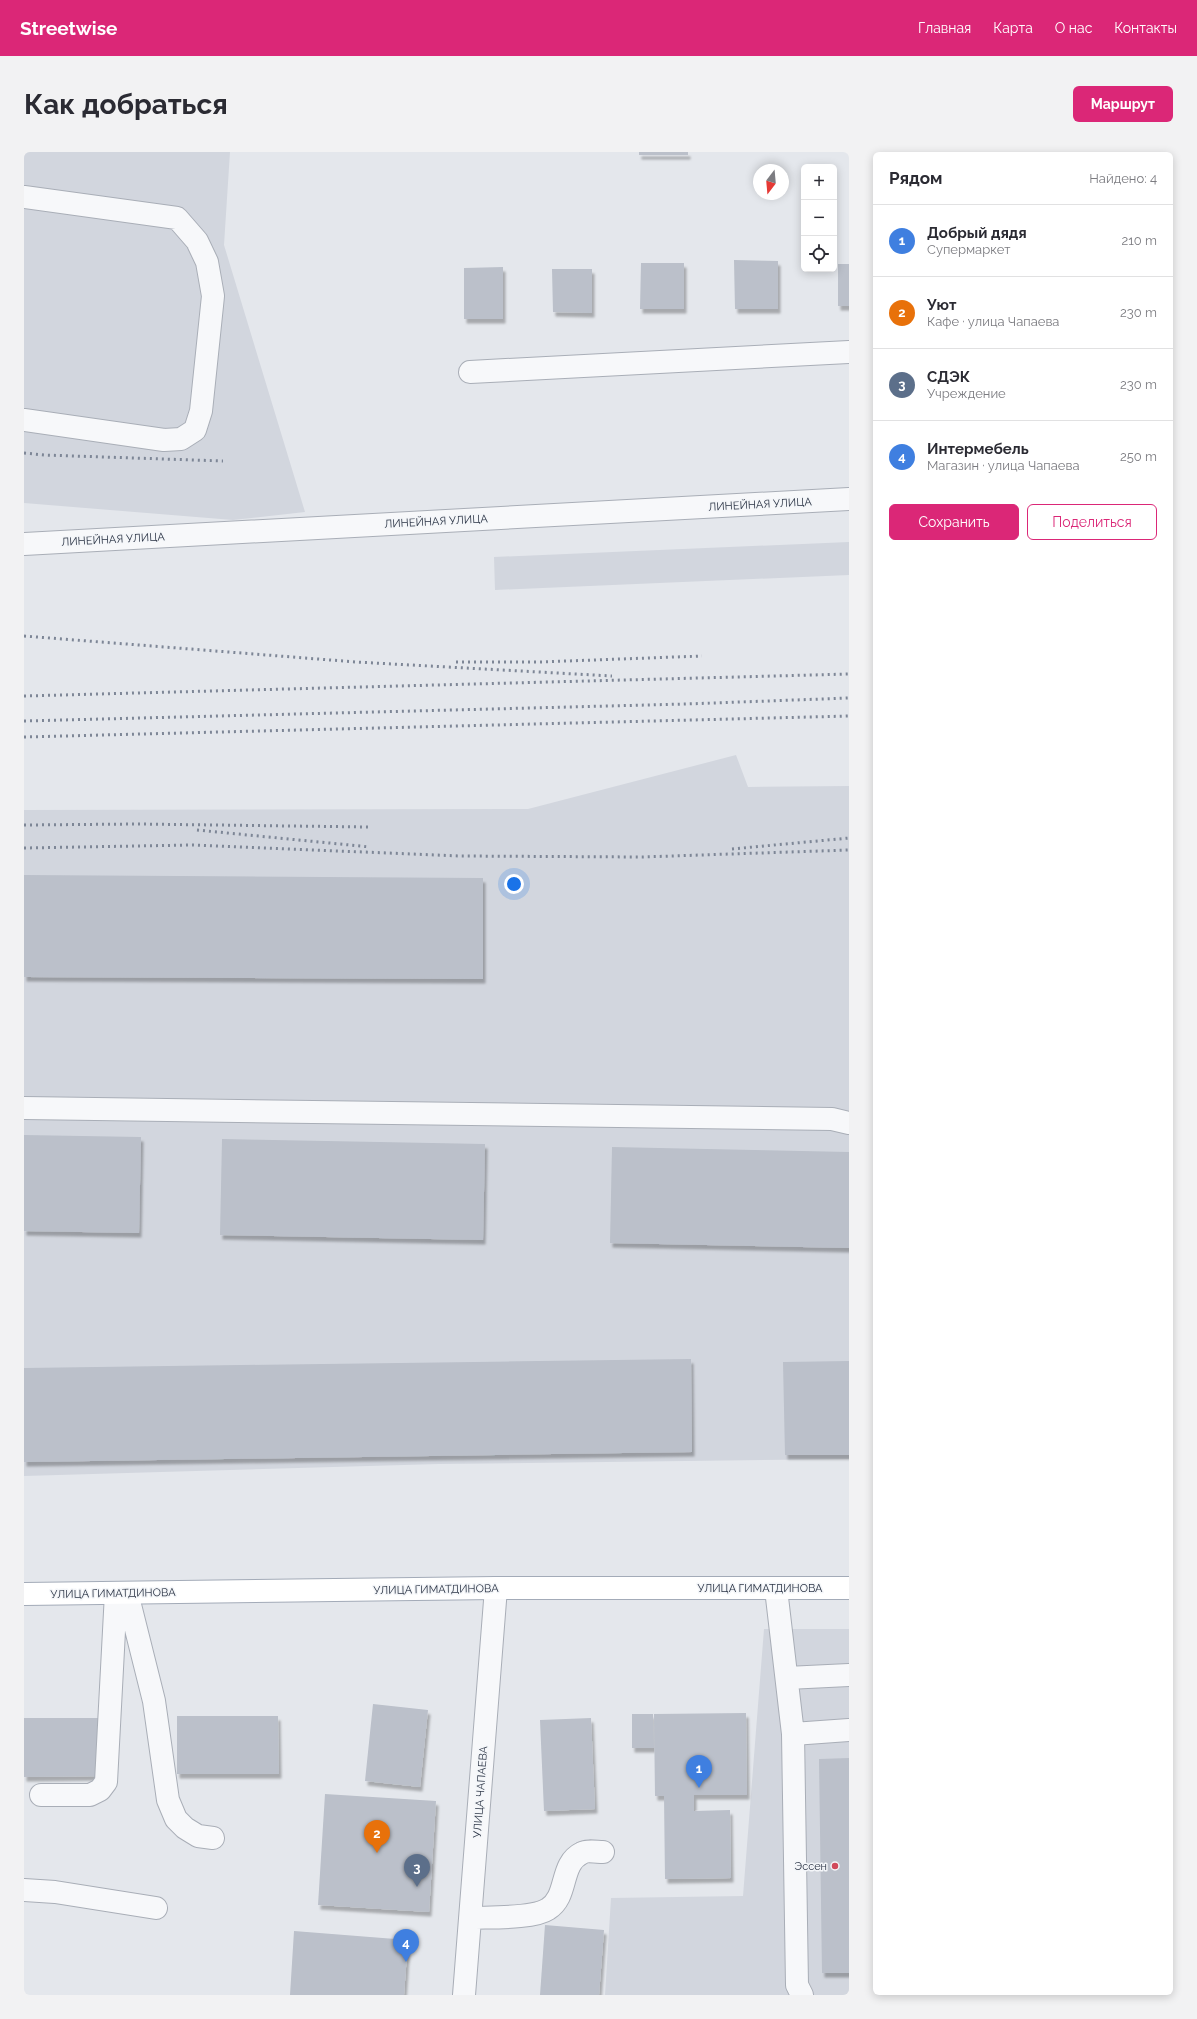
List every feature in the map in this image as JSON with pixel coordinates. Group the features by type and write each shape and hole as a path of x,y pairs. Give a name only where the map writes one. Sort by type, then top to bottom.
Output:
{"main road":[{"name":"УЛИЦА ГИМАТДИНОВА","path":"24,1594 496,1588 849,1588"}],"street":[{"path":"24,197 177,218 197,241 207,262 213,296 201,411 195,430 181,440 164,440 24,420"},
{"path":"470,372 849,352"},
{"name":"ЛИНЕЙНАЯ УЛИЦА","path":"24,544 849,499"},
{"path":"24,1108 832,1119 849,1123"},
{"name":"УЛИЦА ЧАПАЕВА","path":"464,1995 496,1588"},
{"path":"776,1589 793,1734 797,1985 802,1995"},
{"path":"41,1795 90,1795 100,1790 106,1782 122,1593"},
{"path":"122,1593 154,1701 168,1800 176,1819 185,1828 198,1836 213,1838"},
{"path":"787,1678 849,1674"},
{"path":"793,1734 849,1730"},
{"path":"470,1918 527,1915 548,1909 559,1898 567,1868 573,1859 582,1852 603,1852"},
{"path":"24,1890 55,1892 156,1908"}],"shaded area":[{"path":"24,152 230,152 224,245 305,512 233,520 24,503"},
{"path":"849,542 849,575 495,590 494,557"},
{"path":"736,755 748,787 849,786 849,1459 439,1464 24,1476 24,810 528,809"},
{"path":"764,1629 849,1629 849,1995 605,1995 611,1898 743,1896"}],"building":[{"path":"639,152 688,152 688,155 639,155"},
{"path":"734,260 778,261 778,309 735,309"},
{"path":"641,263 684,263 684,309 640,309"},
{"path":"838,264 849,264 849,306 838,306"},
{"path":"503,267 503,319 464,319 464,268"},
{"path":"552,269 592,269 592,313 553,312"},
{"path":"24,875 483,878 483,979 24,977"},
{"path":"24,1135 141,1137 139,1233 24,1231"},
{"path":"222,1139 485,1144 483,1240 220,1235"},
{"path":"612,1147 849,1152 849,1248 610,1243"},
{"path":"691,1359 692,1452 24,1462 24,1368"},
{"path":"849,1361 849,1455 785,1455 783,1362"},
{"path":"373,1704 428,1710 420,1787 365,1781"},
{"path":"746,1713 747,1795 694,1795 694,1811 730,1810 731,1878 665,1879 664,1796 655,1796 654,1714"},
{"path":"632,1714 653,1714 654,1748 632,1748"},
{"path":"177,1716 278,1716 279,1774 177,1774"},
{"path":"24,1718 101,1718 102,1776 24,1777"},
{"path":"591,1718 595,1809 544,1811 540,1720"},
{"name":"Эссен","path":"849,1758 849,1973 822,1973 819,1759"},
{"path":"325,1794 436,1801 429,1912 318,1905"},
{"path":"545,1925 604,1930 599,1995 540,1995"},
{"path":"294,1931 408,1940 404,1995 290,1995"}],"railway":[{"path":"24,453 223,461"},
{"path":"24,636 356,662 612,676"},
{"path":"456,662 540,662 702,656"},
{"path":"24,696 849,674"},
{"path":"24,721 686,704 849,698"},
{"path":"24,737 849,716"},
{"path":"24,825 138,824 368,827"},
{"path":"197,830 370,847"},
{"path":"732,849 849,838"},
{"path":"24,848 193,845 460,856 642,857 849,850"}],"place":[{"name":"Добрый дядя","path":"699,1788"},
{"name":"Уют","path":"377,1853"},
{"name":"Эссен","path":"835,1866"},
{"name":"СДЭК","path":"417,1887"},
{"name":"Интермебель","path":"406,1962"}]}
